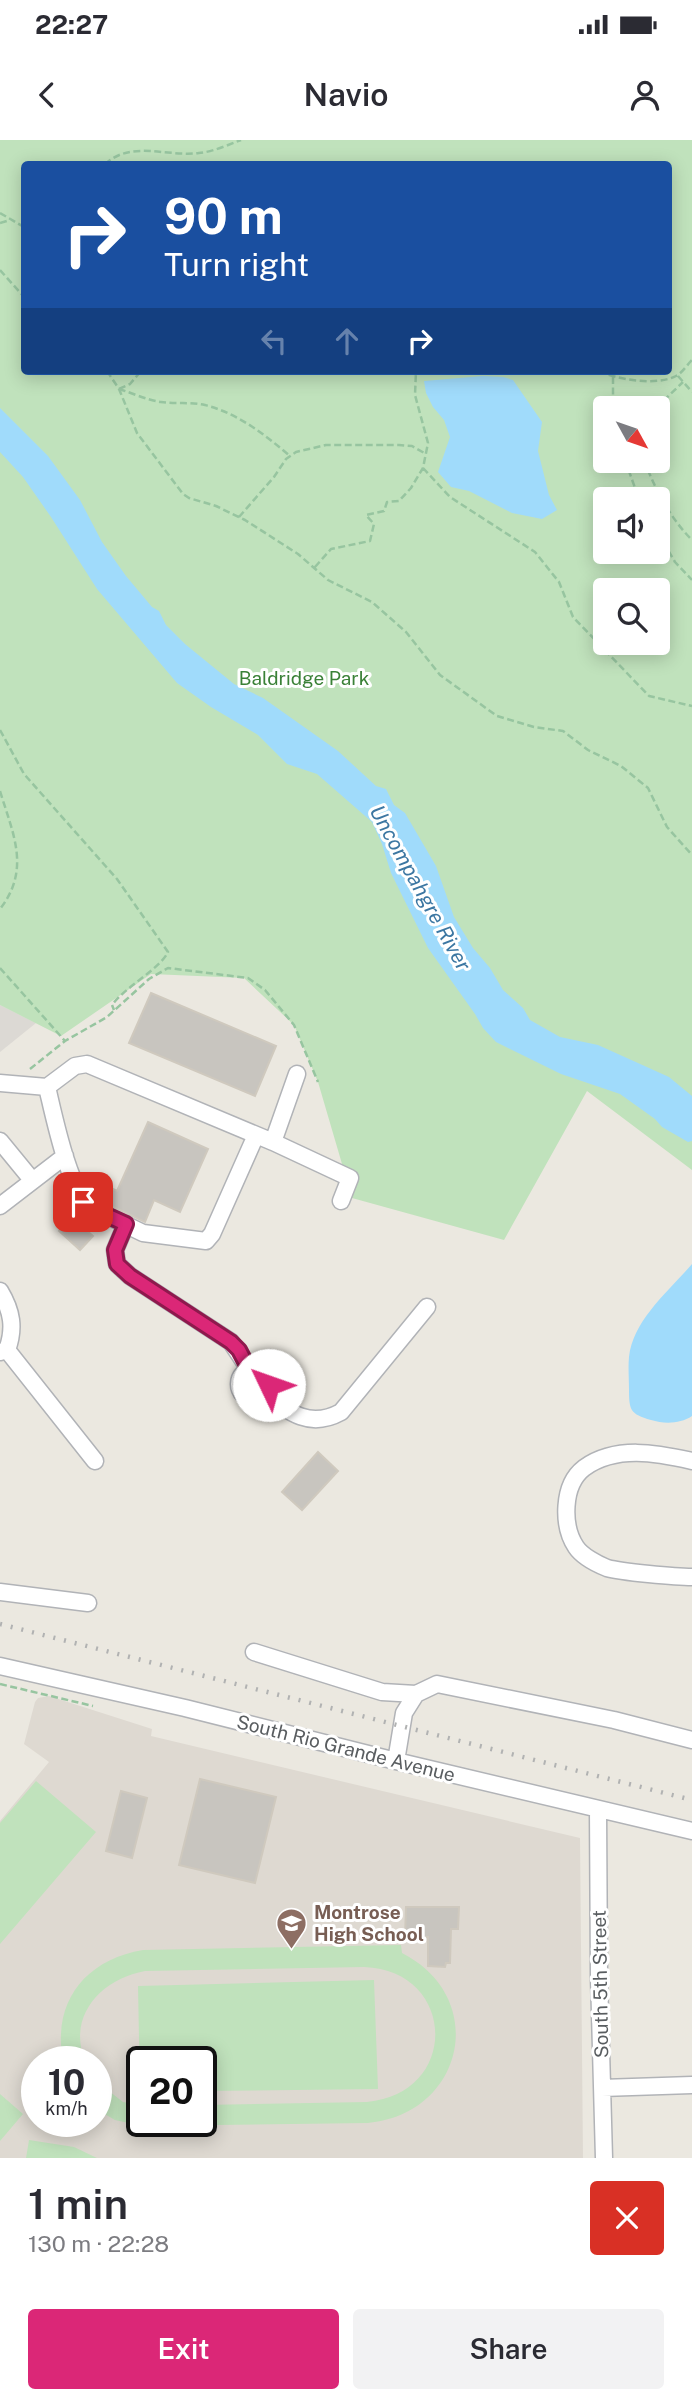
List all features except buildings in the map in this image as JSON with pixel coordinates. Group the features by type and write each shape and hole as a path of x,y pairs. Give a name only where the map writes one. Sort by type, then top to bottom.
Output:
{"street":[{"path":"5,1084 47,1087 75,1066 87,1064 273,1142 350,1178 341,1201"},
{"path":"273,1142 297,1074"},
{"path":"47,1087 65,1156 83,1202 143,1233 206,1241 212,1234 256,1135"},
{"path":"0,1140 32,1180"},
{"path":"0,1206 65,1156"},
{"path":"126,1224 115,1250 117,1264 130,1276 231,1342 239,1350 249,1369"},
{"path":"0,1291 11,1314 13,1329 4,1351 95,1461"},
{"path":"266,1394 291,1414 307,1419 330,1418 341,1412 427,1307"},
{"path":"249,1369 259,1370 267,1376 269,1385 266,1394 252,1399 243,1395 239,1380 242,1375 249,1369"},
{"path":"687,1577 608,1568 590,1558 577,1549 571,1536 566,1505 577,1476 584,1468 599,1461 645,1452 692,1461"},
{"path":"0,1592 88,1603"},
{"path":"254,1652 382,1692 416,1694 437,1684 614,1720 692,1740"},
{"name":"South Rio Grande Avenue","path":"0,1666 186,1707 396,1761 692,1831"},
{"path":"396,1761 404,1713 416,1694"},
{"name":"South 5th Street","path":"598,1809 604,2158"},
{"path":"602,2088 692,2085"}],"path":[{"path":"107,161 112,155 133,148 154,147 200,153 241,140"},
{"path":"0,212 21,225"},
{"path":"0,223 10,220"},
{"path":"0,270 21,294"},
{"path":"608,375 658,380 678,376 692,360"},
{"path":"110,375 119,389 137,433 183,494 239,517 315,568 328,580 372,602 406,632 440,675 484,707 504,719 563,731 589,750 621,766 648,788 667,827 692,855"},
{"path":"119,389 130,384 138,375"},
{"path":"315,568 331,549 370,541 373,524 366,515 384,511 387,502 399,501 423,468 428,443 415,395 416,375"},
{"path":"678,376 692,392"},
{"path":"613,377 613,396"},
{"path":"668,396 683,382"},
{"path":"119,389 162,402 205,405 234,415 256,428 290,456"},
{"path":"239,517 296,452 326,445 412,446 426,454"},
{"path":"423,468 450,497 535,552 559,582 573,617 649,696 692,706"},
{"path":"649,473 669,511 692,540"},
{"path":"670,553 692,580"},
{"path":"0,730 24,774 117,879 168,952 159,965 141,976 116,999 112,1004 114,1010"},
{"path":"0,791 12,829 18,862 14,886 0,909"},
{"path":"0,968 65,1041"},
{"path":"5,1084 65,1041 97,1024 149,979 168,968 248,978 265,990 294,1025 318,1082"},
{"path":"0,1684 93,1706"}],"shaded area":[{"path":"0,1005 36,1023 0,1052"},
{"name":"Montrose High School","path":"49,1696 152,1729 151,1736 580,1838 583,2158 0,2158 0,1821 49,1762 24,1744 38,1698"}],"green space":[{"name":"Baldridge Park","path":"0,140 692,140 692,1170 587,1091 504,1240 352,1198 318,1082 294,1025 244,978 151,974 61,1036 0,1005"},
{"path":"36,1781 96,1832 0,1944 0,1823"},
{"path":"401,1945 402,1953 430,1973 447,1997 455,2024 454,2052 444,2077 426,2099 401,2115 368,2123 217,2125 217,2105 367,2102 398,2094 419,2078 432,2056 435,2032 430,2009 416,1988 394,1973 364,1967 145,1971 129,1975 102,1991 84,2015 81,2046 62,2046 63,2021 68,2003 77,1988 89,1974 104,1963 143,1950"},
{"path":"374,1980 378,2089 217,2091 217,2046 139,2046 138,1986"},
{"path":"112,2093 126,2102 126,2122 112,2118"},
{"path":"0,2094 21,2112 21,2116 0,2141"},
{"path":"29,2140 74,2147 97,2158 26,2158"}],"water":[{"path":"483,376 513,380 542,422 538,451 549,495 557,510 542,519 512,513 469,491 451,487 438,472 450,437 444,420 426,393 424,381"},
{"name":"Uncompahgre River","path":"0,408 48,456 80,500 102,542 126,576 185,644 234,684 263,698 338,751 376,786 386,789 394,805 405,813 436,866 454,917 473,948 490,968 503,990 523,1008 530,1020 560,1037 598,1045 669,1077 692,1096 692,1141 688,1142 662,1127 620,1094 561,1074 496,1042 483,1028 428,948 391,873 372,822 317,774 287,764 258,735 177,683 97,589 23,477 0,452"},
{"path":"692,1264 692,1416 677,1422 656,1421 639,1416 630,1406 629,1357 632,1343 653,1307"}],"railway":[{"path":"0,1624 692,1800"}],"place":[{"name":"Montrose High School","path":"291,1950"}],"route":[{"path":"83,1202 126,1224 115,1250 117,1264 130,1276 231,1342 239,1350 249,1369 259,1370 267,1376 269,1385"}]}
